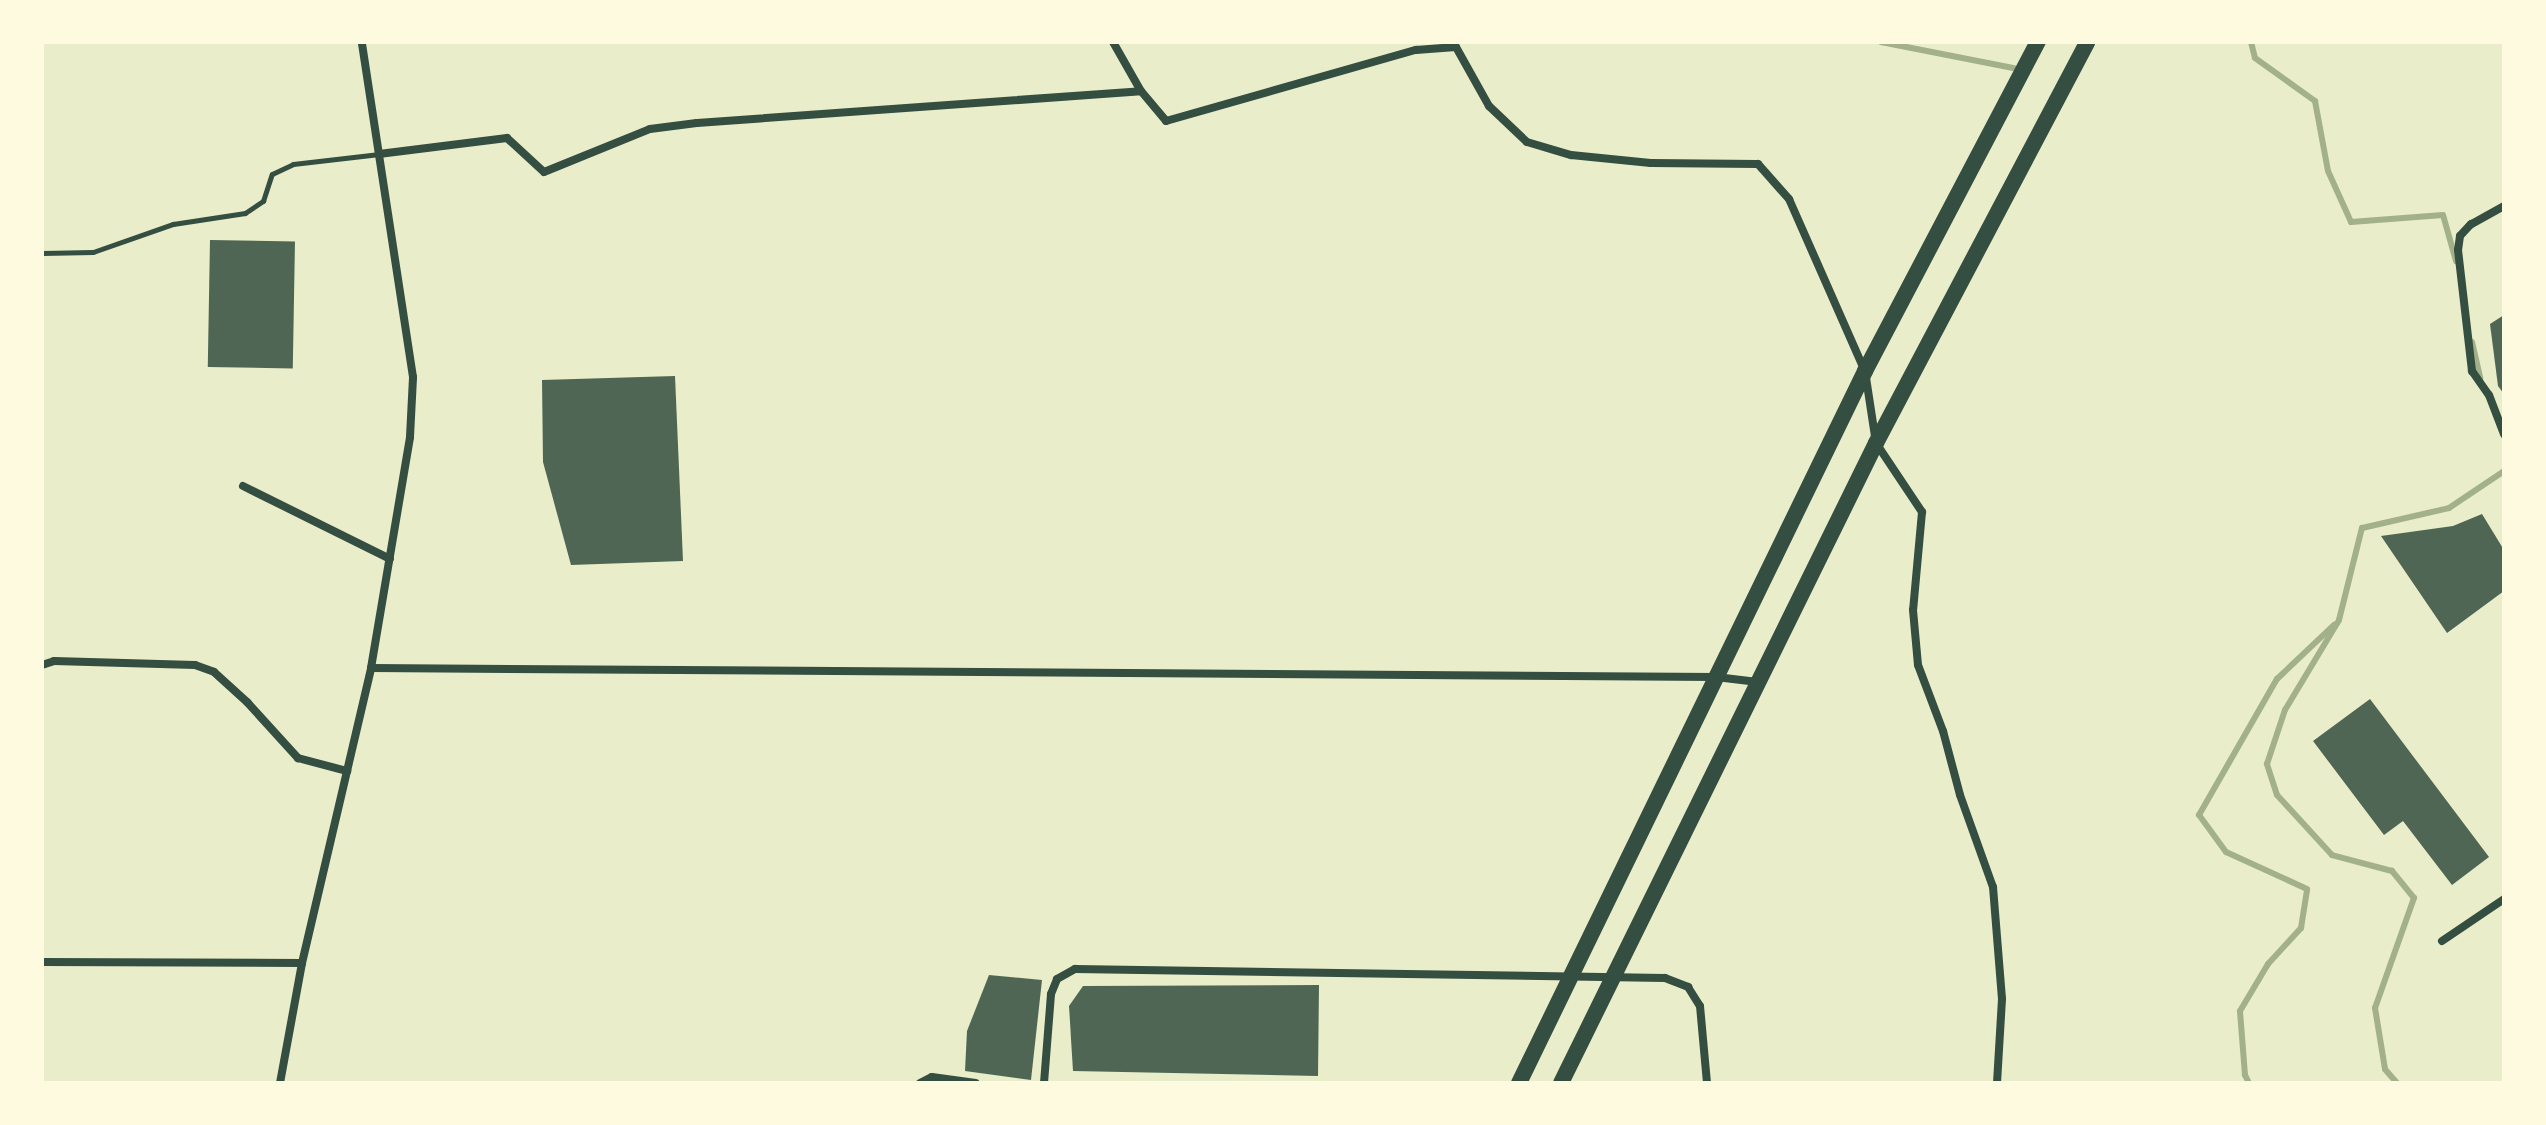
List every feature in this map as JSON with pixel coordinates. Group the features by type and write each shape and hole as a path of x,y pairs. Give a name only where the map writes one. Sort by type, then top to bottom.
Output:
{"main road":[{"path":"1519,1083 1865,371 2038,42"},
{"path":"1561,1083 1876,443 2087,42"}],"street":[{"path":"280,1083 302,963 371,668 410,437 413,377 362,42"},
{"path":"1113,42 1141,91 1166,121 1416,50 1456,47 1489,106 1527,142 1571,155 1651,163 1758,164 1789,199 1865,371 1876,443 1922,512 1913,610 1918,665 1943,731 1960,795 1993,887 2002,999 1997,1083"},
{"path":"379,154 507,138 544,172 650,129 1141,91"},
{"path":"2504,206 2471,224 2460,236 2458,250 2472,371 2489,395 2504,434"},
{"path":"243,486 390,559"},
{"path":"42,665 54,661 195,665 214,672 247,702 298,758 347,771"},
{"path":"371,668 1716,677 1759,682"},
{"path":"2442,941 2504,899"},
{"path":"42,962 302,963"},
{"path":"1044,1083 1051,994 1057,979 1075,969 1665,978 1688,987 1700,1006 1707,1083"},
{"path":"920,1083 932,1077 976,1083"}],"lane":[{"path":"42,253 93,252 173,224 245,213 263,201 272,174 293,164 379,154"}],"building":[{"path":"210,240 295,241 293,368 208,367"},
{"path":"2504,315 2504,394 2498,386 2490,324"},
{"path":"675,376 683,561 571,565 543,462 542,380"},
{"path":"2482,514 2504,550 2504,591 2447,633 2381,536 2453,526"},
{"path":"2370,699 2489,857 2452,885 2403,821 2384,835 2313,741"},
{"path":"989,975 1042,980 1031,1080 965,1071 967,1031"},
{"path":"1319,985 1318,1076 1073,1071 1069,1006 1083,986"}],"waterway":[{"path":"1881,42 2014,68"},
{"path":"2251,42 2255,58 2315,101 2328,171 2351,222 2443,215 2456,261"},
{"path":"2472,342 2480,378"},
{"path":"2397,1083 2385,1069 2375,1008 2414,898 2392,871 2332,855 2277,795 2267,764 2285,710 2339,620 2362,528 2449,508 2504,471"},
{"path":"2249,1083 2245,1075 2240,1011 2268,964 2301,928 2307,889 2226,852 2199,815 2277,679 2334,625"}]}
